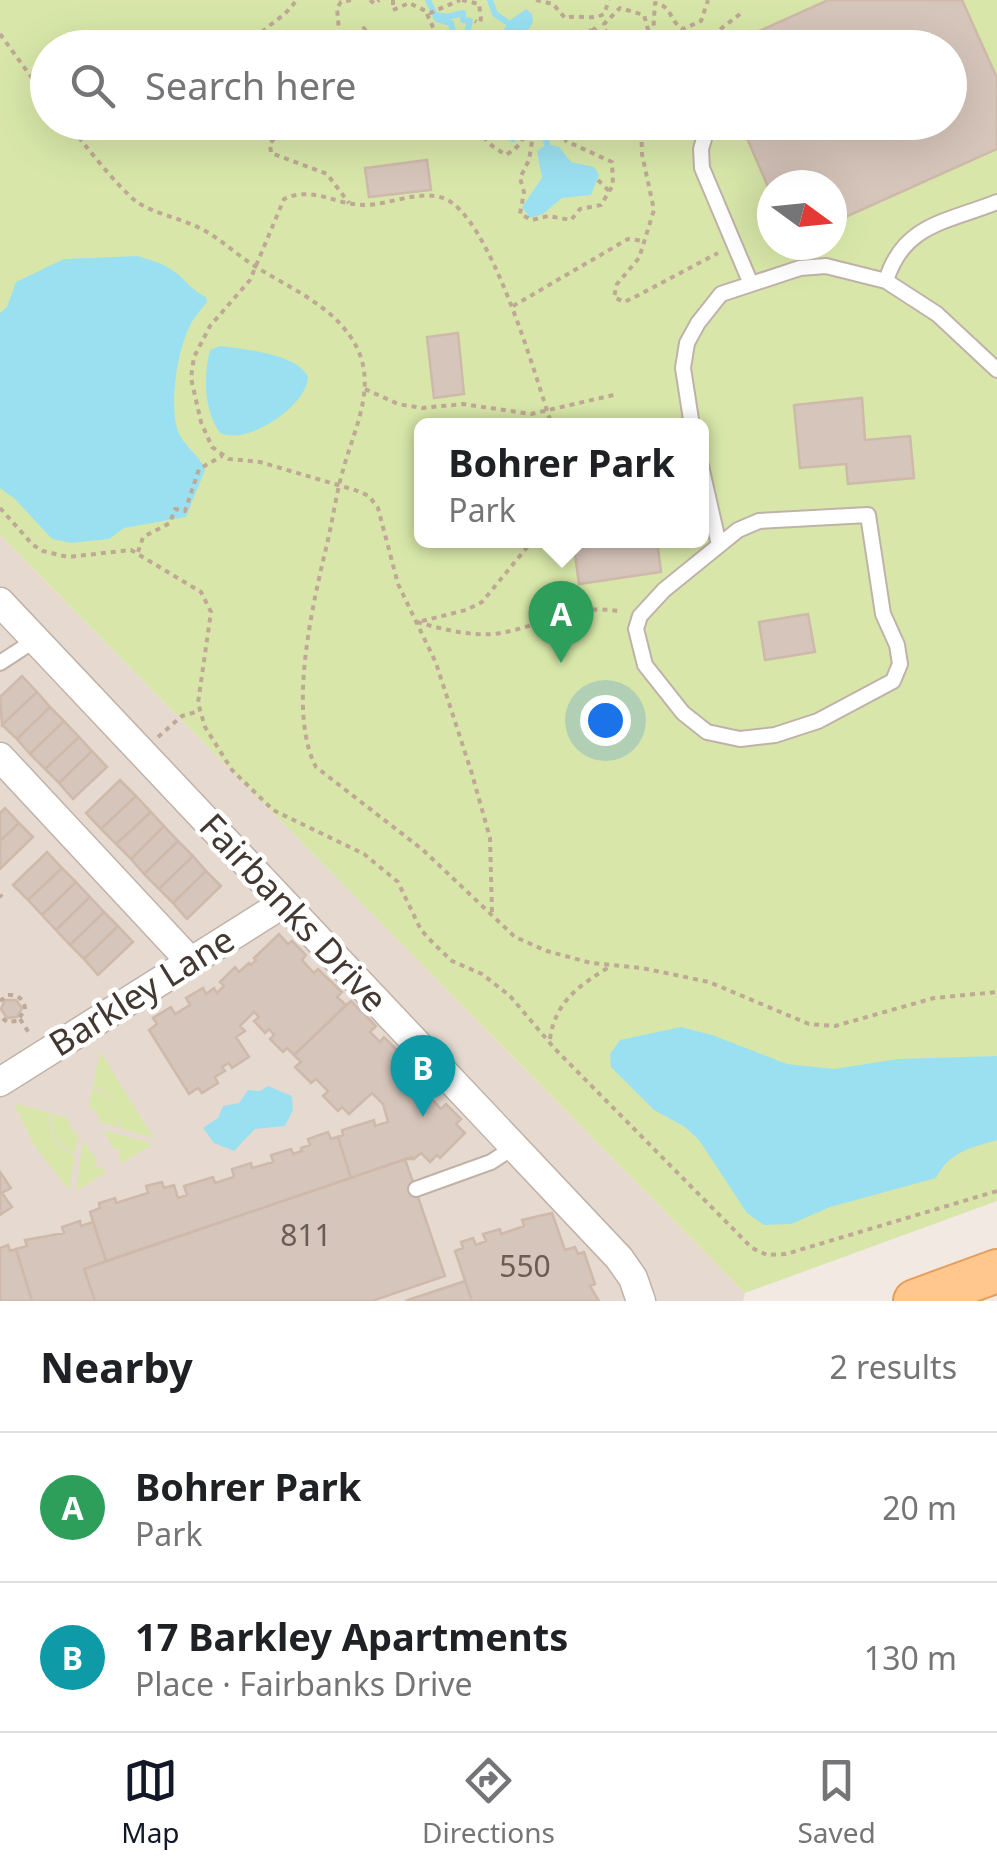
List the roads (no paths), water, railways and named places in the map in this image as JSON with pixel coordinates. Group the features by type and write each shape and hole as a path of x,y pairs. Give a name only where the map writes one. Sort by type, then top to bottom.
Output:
{"main road":[{"path":"915,1301 997,1271"}],"street":[{"name":"Fairbanks Drive","path":"0,602 627,1268 640,1301"},
{"path":"0,757 190,961"},
{"name":"Barkley Lane","path":"0,1082 284,903"},
{"path":"627,1268 632,1301"}],"lane":[{"path":"704,140 702,168 752,284"},
{"path":"886,280 899,248 911,236 997,202"},
{"path":"691,418 683,368 687,343 721,294 800,268 826,266 886,280 937,314 997,370"},
{"path":"709,501 719,545"},
{"path":"868,515 883,614 897,645 900,664 893,681 818,721 776,735 740,738 707,732 683,713 645,665 636,630 640,616 664,590 719,545 738,530 759,522 868,515"},
{"path":"0,663 35,640"},
{"path":"416,1189 491,1162 514,1147"}],"water":[{"path":"526,9 532,14 528,30 503,30"},
{"path":"547,144 559,147 571,162 594,167 599,175 591,195 562,198 543,214 530,218 522,207 542,178 537,151"},
{"path":"137,256 170,269 206,297 207,302 191,324 181,351 174,408 181,437 205,470 186,517 124,528 109,539 71,543 52,539 0,488 0,313 7,307 16,282 64,259"},
{"path":"220,346 269,354 302,369 308,377 298,400 259,429 231,436 220,433 208,404 206,371 210,350"},
{"path":"681,1027 787,1064 834,1069 898,1059 997,1056 997,1140 954,1157 936,1178 830,1207 791,1224 764,1225 747,1213 699,1140 685,1127 654,1110 611,1067 610,1054 620,1040"},
{"path":"268,1086 292,1096 293,1110 285,1126 255,1129 234,1151 214,1143 203,1128 218,1118 223,1106 239,1103 248,1090 260,1091"}],"waterway":[{"path":"428,0 437,19 451,23 453,30"},
{"path":"490,0 495,14 507,22"},
{"path":"436,15 463,13 463,20 470,21 468,30"},
{"path":"546,140 547,144"}],"place":[{"name":"Bohrer Park","path":"561,663"},
{"name":"17 Barkley Apartments","path":"423,1117"}]}
